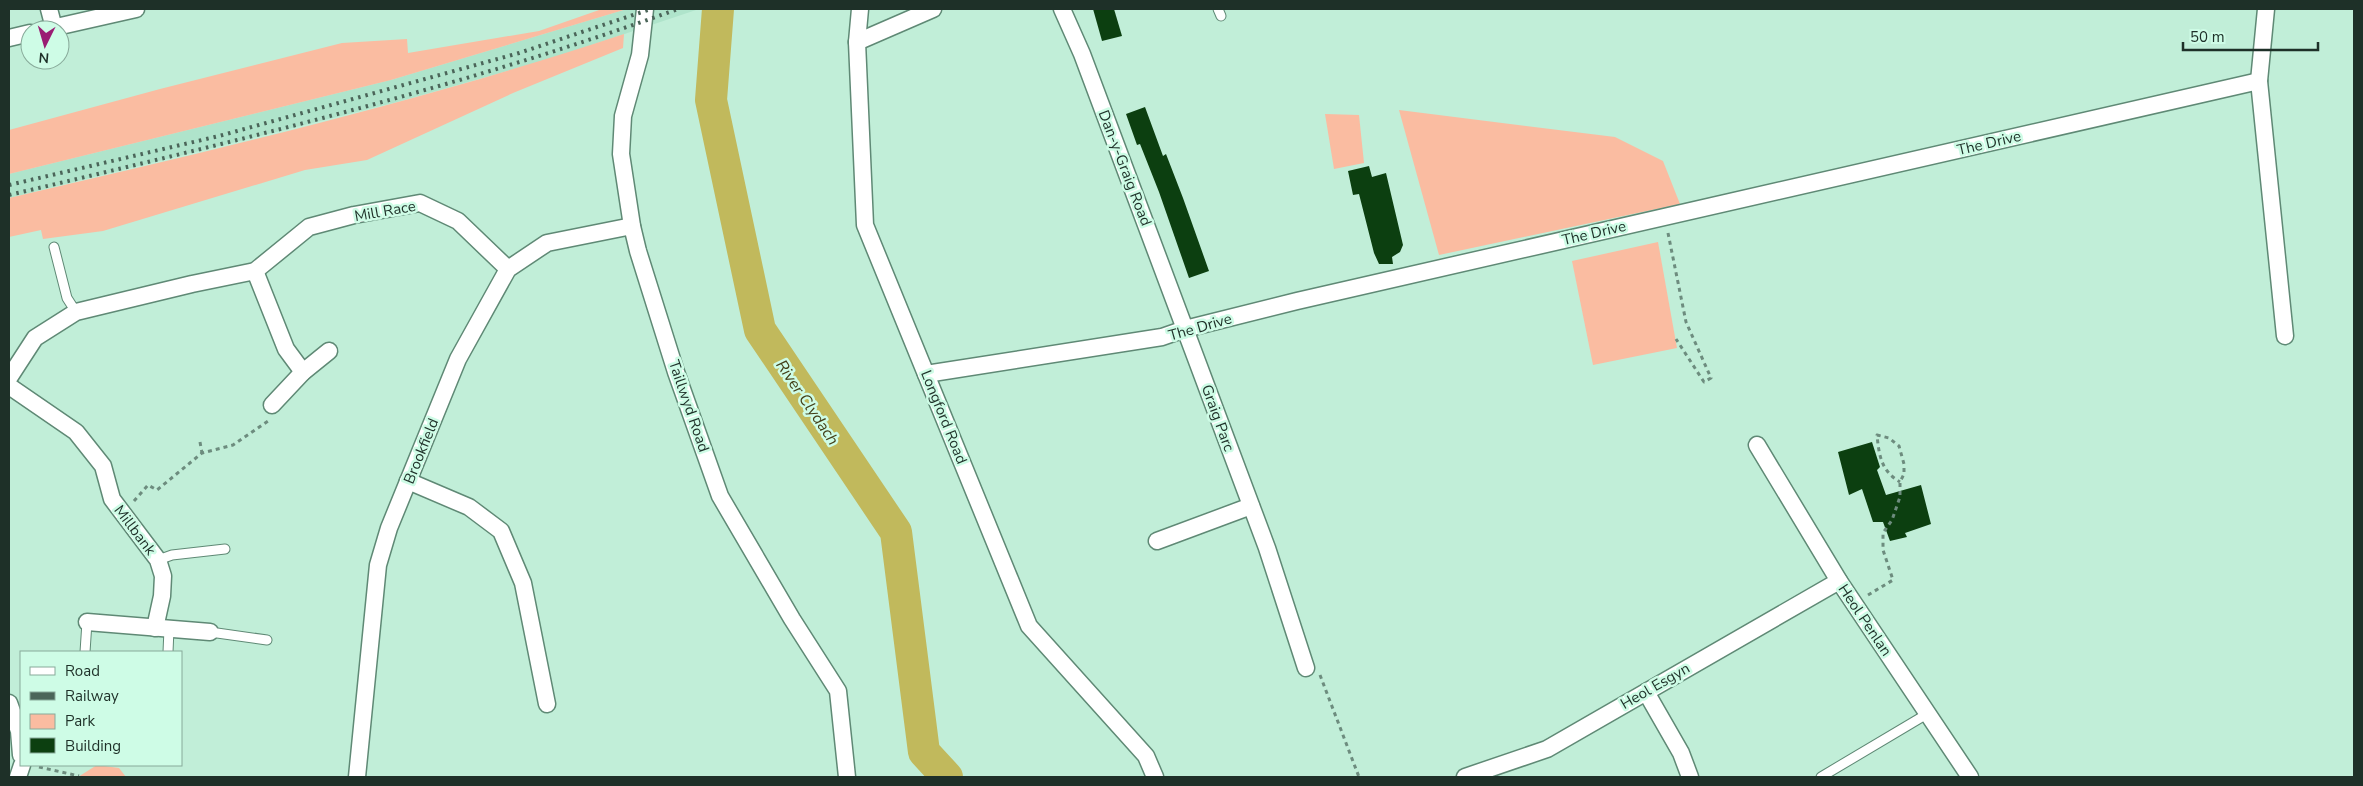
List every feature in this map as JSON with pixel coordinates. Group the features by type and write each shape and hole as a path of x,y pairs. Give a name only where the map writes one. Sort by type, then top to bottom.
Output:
{"street":[{"path":"70,24 136,9"},
{"name":"Taillwyd Road","path":"645,9 640,55 623,116 621,154 632,226 676,372 720,496 792,619 838,691 847,777"},
{"name":"Longford Road","path":"860,9 857,42 866,225 1029,626 1146,756 1155,777"},
{"path":"857,42 933,9"},
{"name":"Dan-y-Graig Road","path":"1062,9 1082,54 1185,329"},
{"path":"2266,9 2259,81 2285,336"},
{"name":"The Drive","path":"926,374 1162,337 1345,283 1665,217 2259,81"},
{"name":"Mill Race","path":"9,378 35,338 76,312 255,271 309,228 354,216 420,203 458,221 508,269"},
{"name":"Brookfield","path":"357,777 378,565 389,528 458,359 508,269 546,244 632,226"},
{"path":"255,271 286,349 303,372"},
{"name":"Graig Parc","path":"1185,329 1251,506 1306,668"},
{"path":"272,405 303,372 329,351"},
{"name":"Millbank","path":"9,386 76,432 103,466 112,500 158,560 163,576 162,628"},
{"name":"Heol Penlan","path":"1758,445 1839,581 1970,777"},
{"path":"408,481 470,507 502,531 523,583 547,704"},
{"path":"1157,540 1251,506"},
{"name":"Heol Esgyn","path":"1465,777 1547,749 1839,581"},
{"path":"87,622 210,632"},
{"path":"1646,692 1681,753 1690,777"},
{"path":"9,703 18,731 20,747"}],"lane":[{"path":"54,246 67,298 76,312"},
{"path":"158,560 172,555 225,549"},
{"path":"86,651 87,622"},
{"path":"162,628 168,651"},
{"path":"210,632 267,640"},
{"path":"1822,777 1928,714"}],"path":[{"path":"1665,217 1684,314 1711,378 1704,382 1676,339"},
{"path":"122,514 148,485 157,490 202,453 233,445 269,420 272,405"},
{"path":"1851,599 1872,594 1893,580 1883,550 1883,534 1892,520 1898,504 1904,464 1898,446 1889,438 1877,435 1881,461 1886,471 1900,482"},
{"path":"200,442 202,453"},
{"path":"1306,668 1316,665 1359,777"},
{"path":"35,766 79,776"}],"shaded area":[{"path":"627,9 699,9 550,59 397,102 9,198 9,174 391,80"}],"green space":[{"path":"602,9 627,9 391,80 9,174 9,130 342,43 407,39 408,53 539,31"},
{"path":"624,34 623,48 513,93 367,160 305,170 103,231 43,239 41,230 9,237 9,198 164,162 395,103"},
{"path":"1399,110 1615,137 1663,161 1680,204 1439,255"},
{"path":"1325,114 1359,115 1364,163 1334,169"},
{"path":"1658,242 1677,348 1593,365 1572,261"},
{"path":"95,766 104,766 119,768 126,777 78,777"}],"building":[{"path":"1093,9 1114,9 1122,36 1102,41"},
{"path":"1145,107 1163,156 1166,154 1209,271 1189,278 1159,192 1140,144 1137,145 1126,114"},
{"path":"1369,166 1372,177 1386,173 1403,245 1400,252 1392,257 1393,264 1379,264 1374,253 1359,194 1353,195 1348,171"},
{"path":"1872,442 1880,467 1877,470 1886,495 1921,485 1931,524 1905,533 1907,537 1890,541 1883,522 1873,522 1862,489 1849,495 1838,452"}],"waterway":[{"name":"River Clydach","path":"718,9 711,100 760,330 896,532 924,752 947,777"}],"railway":[{"path":"9,185 219,136 519,53 651,9"},
{"path":"9,195 262,134 430,89 596,38 678,9"}]}
